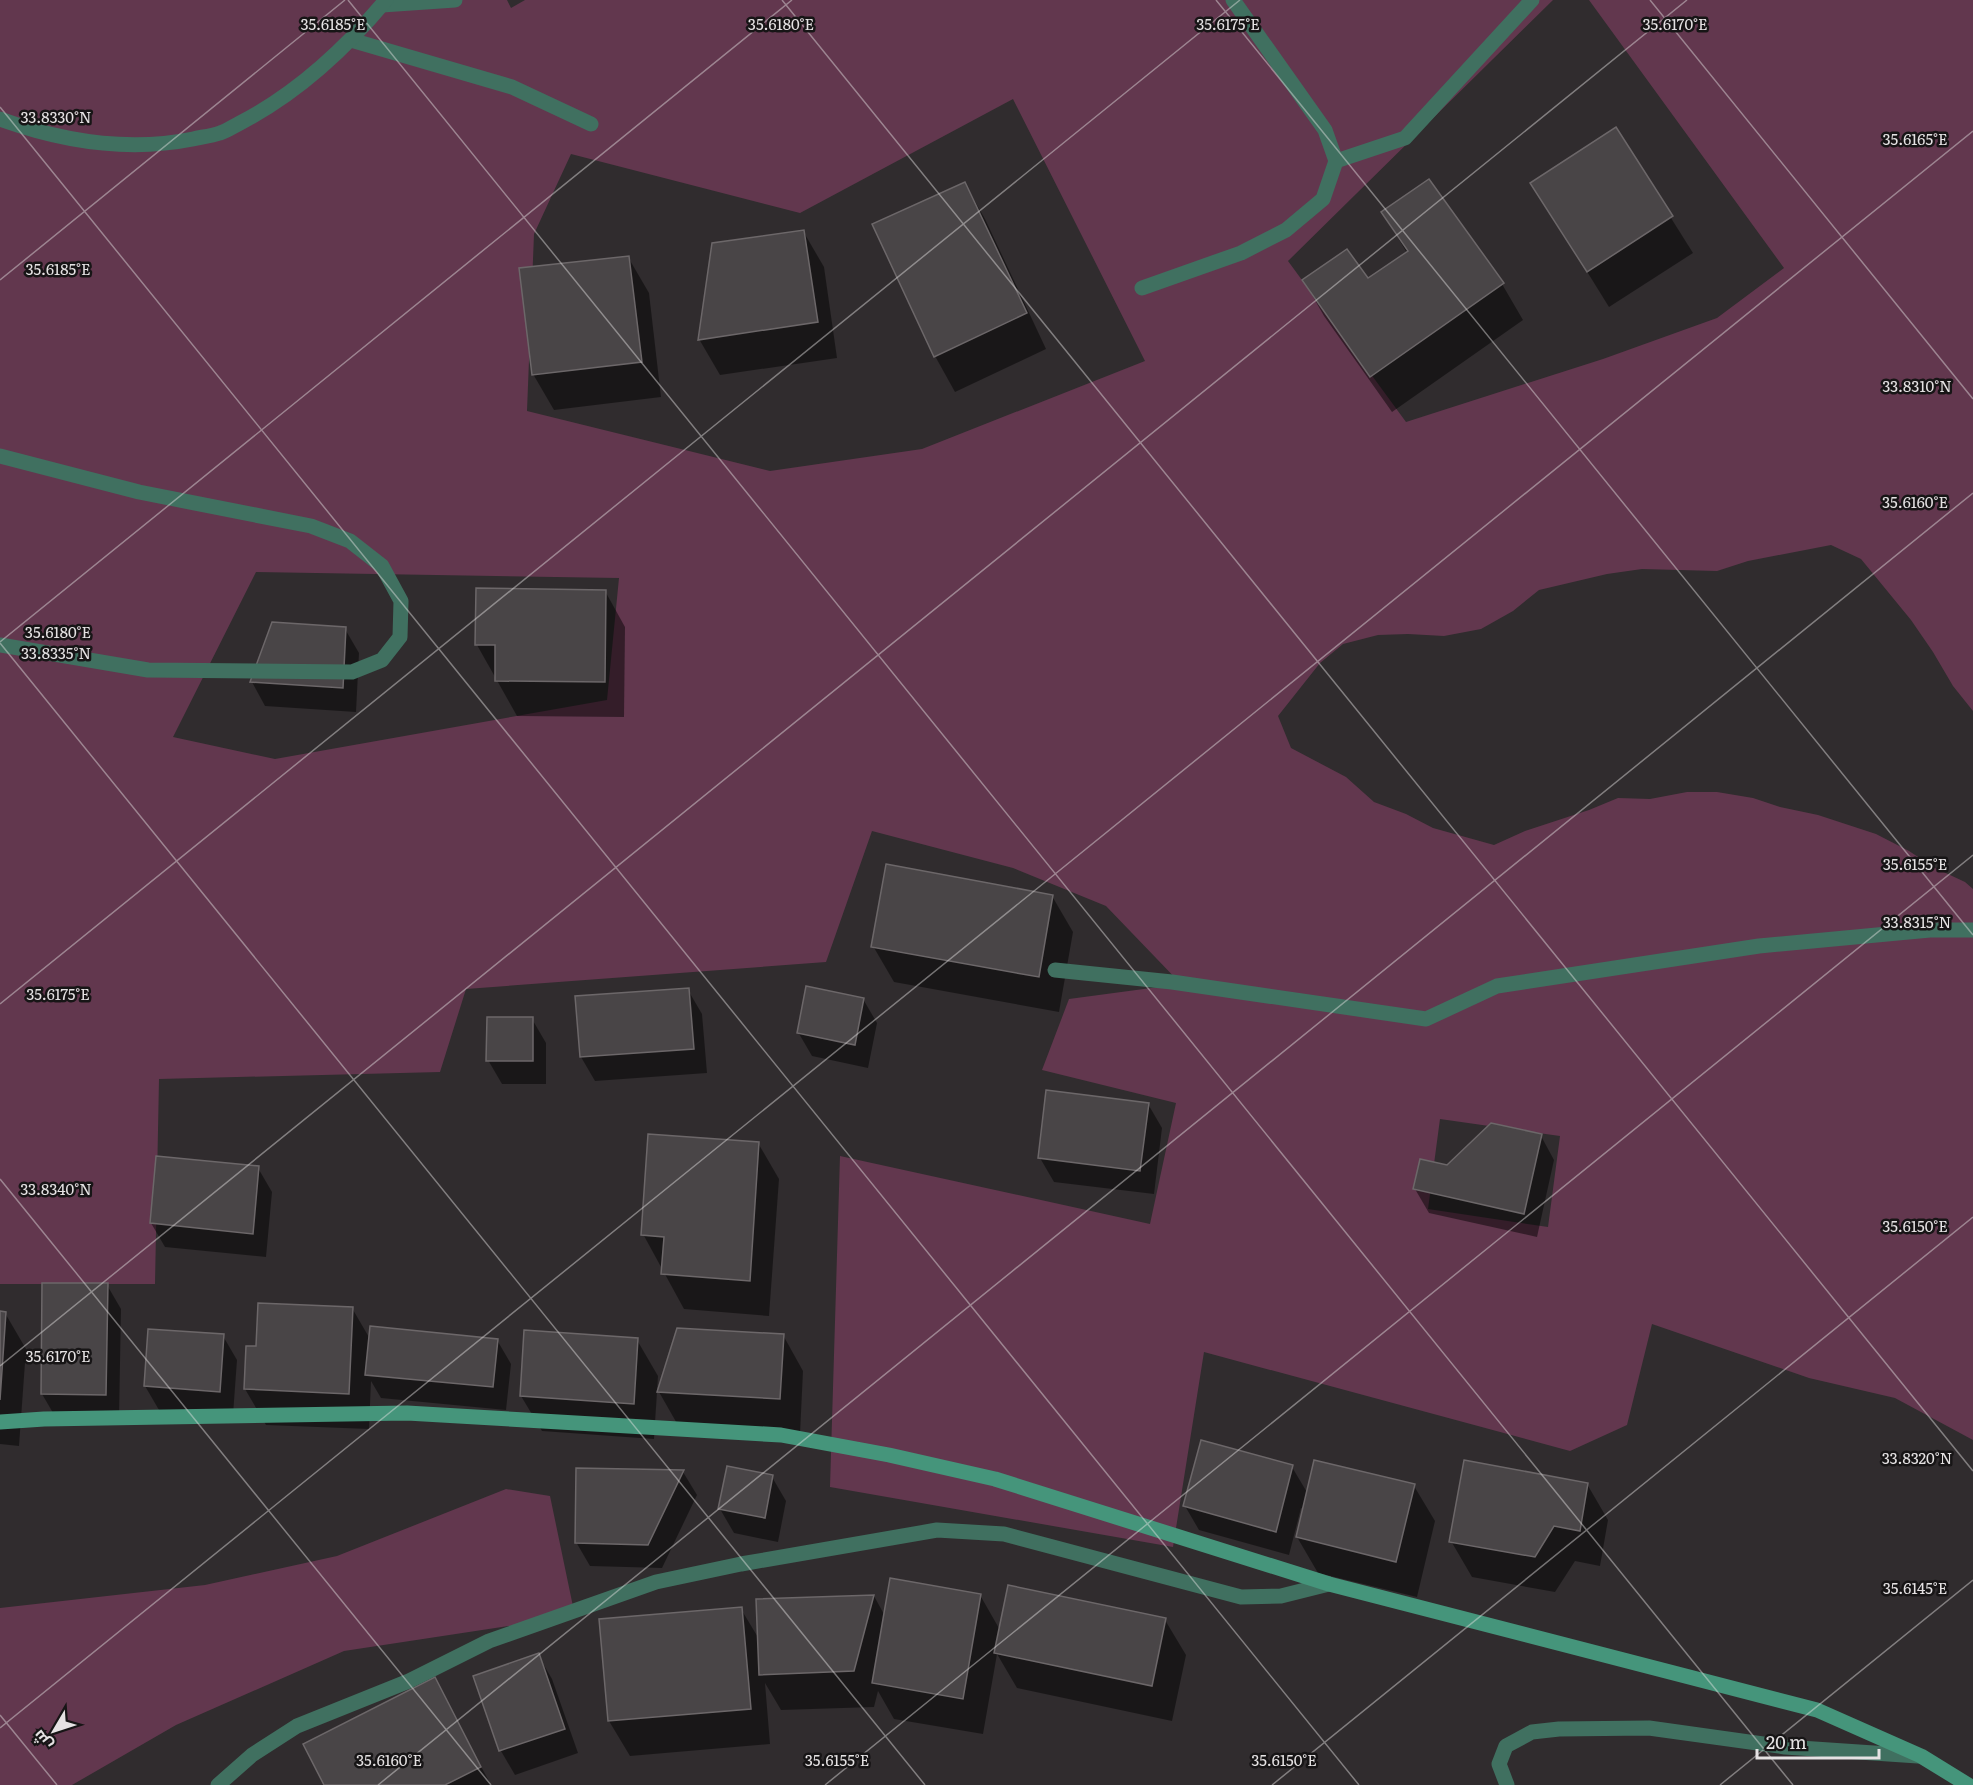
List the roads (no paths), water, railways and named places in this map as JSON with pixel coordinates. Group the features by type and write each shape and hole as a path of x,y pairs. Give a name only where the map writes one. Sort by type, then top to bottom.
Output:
{"main road":[{"path":"0,1422 44,1419 407,1413 781,1435 889,1455 996,1479 1329,1584 1817,1710 1921,1756 1968,1785"}],"street":[{"path":"0,119 28,129 77,140 129,145 174,143 220,134 255,115 289,92 351,40 384,3 455,0"},
{"path":"1142,288 1241,253 1286,230 1323,200 1336,161 1325,130 1233,0"},
{"path":"1336,161 1405,138 1532,0"},
{"path":"351,40 512,87 591,124"},
{"path":"0,456 139,492 311,526 350,541 382,566 401,601 400,637 382,660 352,672 148,670 0,645"},
{"path":"1055,970 1172,982 1426,1019 1497,986 1760,946 1930,930 1973,930"},
{"path":"218,1785 252,1755 297,1726 409,1681 489,1641 656,1582 741,1564 937,1530 1004,1534 1241,1597 1281,1596 1329,1584"},
{"path":"1507,1785 1499,1764 1506,1746 1532,1732 1559,1730 1649,1728 1785,1748 1921,1756"}]}
